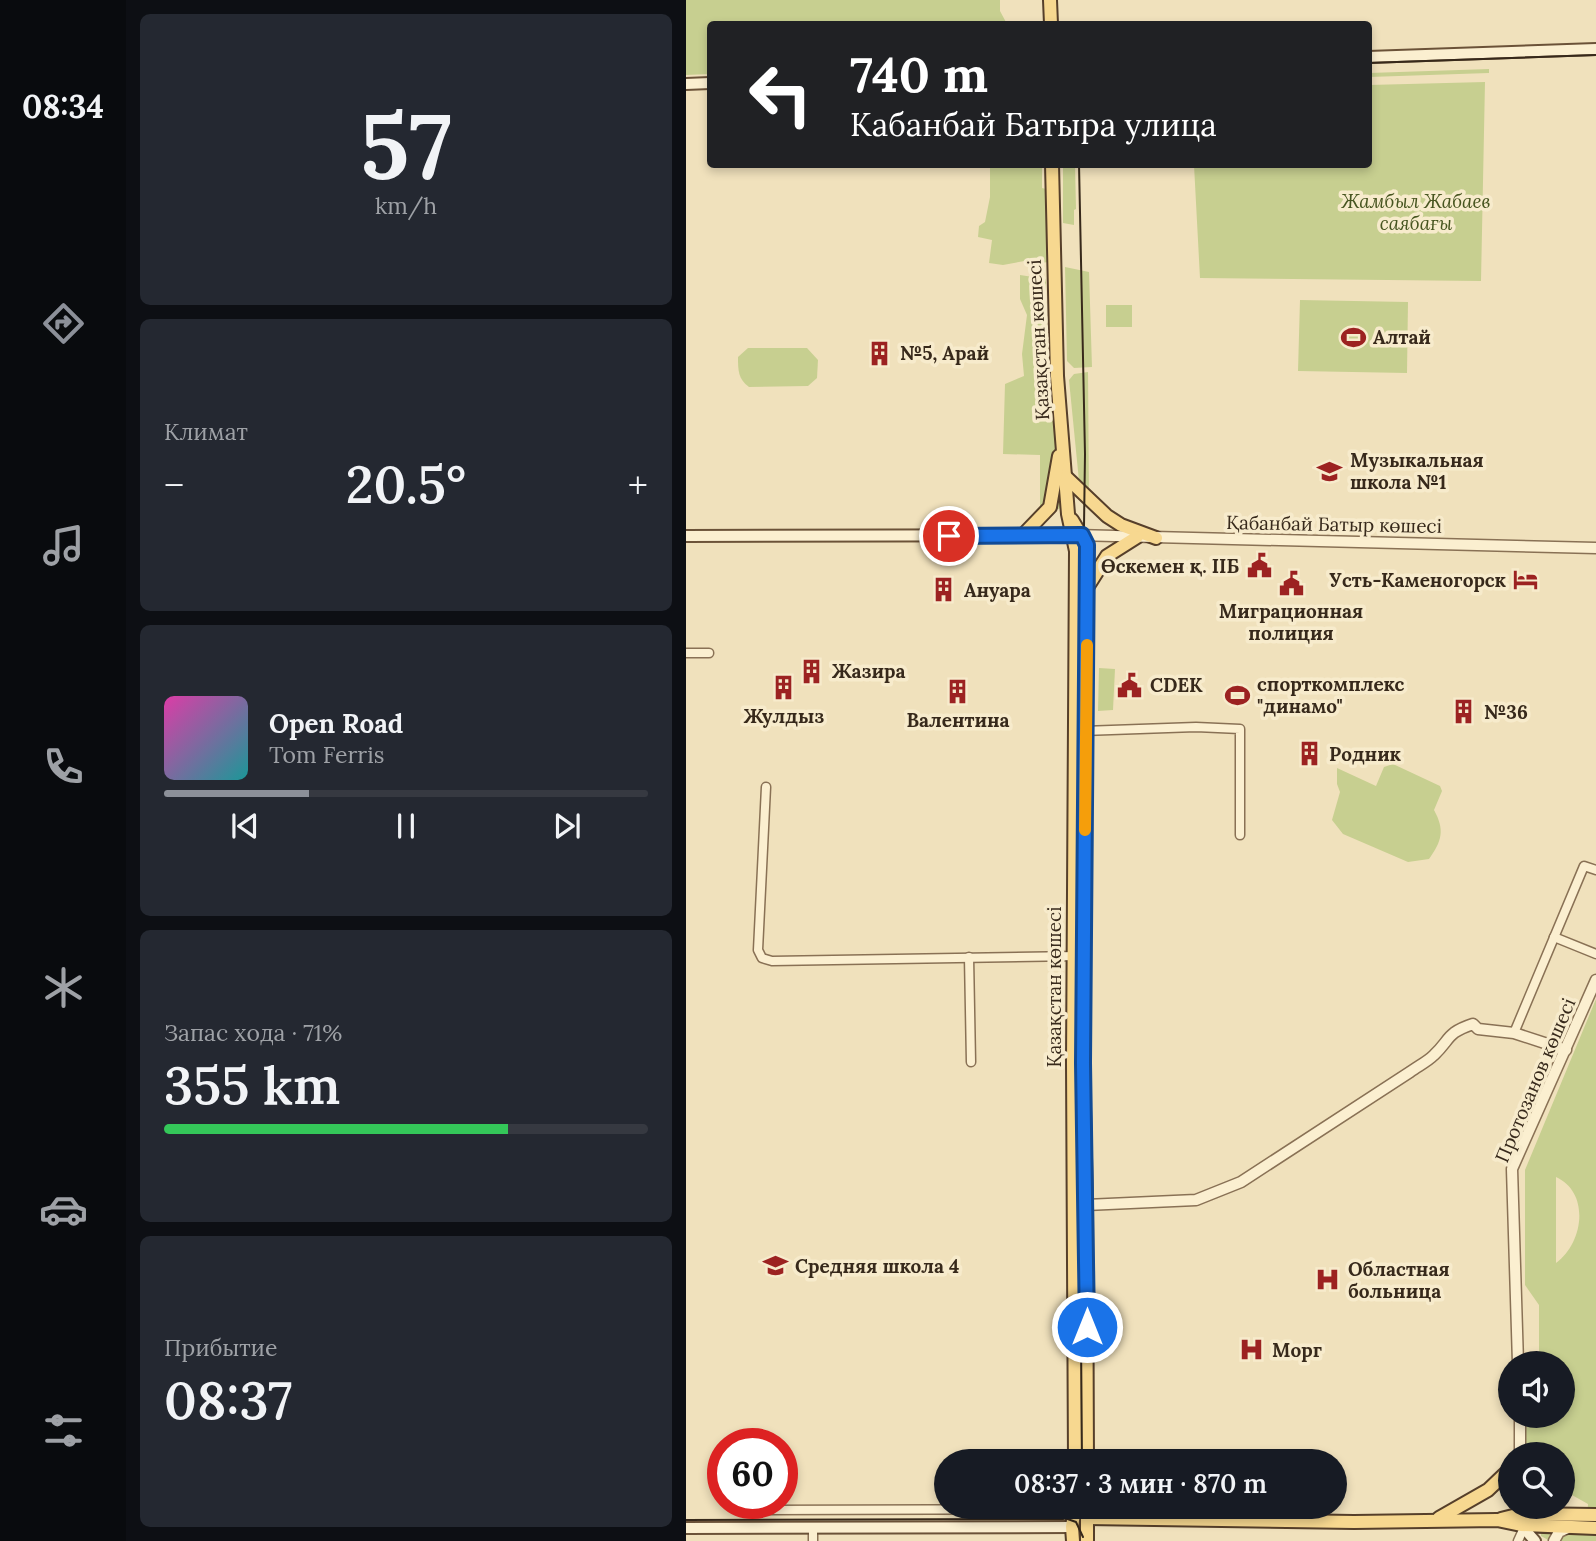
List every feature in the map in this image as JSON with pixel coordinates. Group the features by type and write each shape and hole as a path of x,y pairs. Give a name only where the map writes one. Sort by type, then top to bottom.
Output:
{"main road":[{"path":"1050,0 1051,21"},
{"path":"1372,57 1596,49"},
{"path":"686,83 707,83"},
{"name":"Қазақстан көшесі","path":"1052,168 1056,349 1068,514 1077,535 1087,545 1088,586 1080,731"},
{"path":"1020,534 1046,511 1052,501 1058,459 1063,445"},
{"path":"1066,477 1107,516 1121,525 1156,538"},
{"path":"686,536 1077,535"},
{"name":"Қазақстан көшесі","path":"1077,535 1081,1386 1086,1449"},
{"path":"1088,586 1107,556 1137,537"},
{"name":"Қазақстан көшесі","path":"1076,1449 1081,1386"},
{"path":"1435,1520 1488,1490 1498,1480"},
{"path":"1577,1521 1596,1515"},
{"path":"1073,1541 1072,1527 1077,1519"},
{"path":"1084,1519 1087,1540"},
{"path":"1087,1540 1096,1525 1105,1519"},
{"path":"1169,1519 1354,1522 1521,1519 1577,1521 1596,1528"},
{"path":"1521,1519 1535,1541"},
{"path":"686,1528 1072,1527"}],"street":[{"name":"Қабанбай Батыр көшесі","path":"1077,535 1596,548"},
{"path":"686,653 709,653"},
{"path":"1080,731 1196,727 1240,729 1240,835"},
{"path":"766,787 758,950 762,958 772,961 1079,956"},
{"path":"1514,1032 1584,866 1596,870"},
{"path":"1554,937 1596,954"},
{"path":"969,957 971,1062"},
{"name":"Протозанов көшесі","path":"1518,1351 1512,1169 1596,981"},
{"path":"1080,1205 1196,1200 1241,1182 1410,1072 1434,1055 1445,1039 1459,1028 1473,1024 1478,1029 1514,1032 1566,1050"},
{"path":"798,1510 934,1509"},
{"path":"1518,1541 1521,1519"},
{"path":"1554,1541 1559,1532 1577,1521"},
{"path":"813,1529 813,1541"}],"green space":[{"path":"686,0 1000,0 1000,11 1005,21 707,21 707,74 686,75"},
{"path":"1489,69 1489,73 1372,77 1372,73"},
{"name":"Жамбыл Жабаев саябағы","path":"1485,82 1481,281 1200,278 1194,168 1372,168 1372,85"},
{"path":"990,168 1042,168 1042,188 1046,189 1048,262 1041,263 1041,258 1003,265 989,263 992,240 978,237 979,226 985,222 990,197"},
{"path":"1063,168 1075,168 1074,225 1063,223"},
{"path":"1065,267 1089,272 1092,367 1074,368 1067,361"},
{"path":"1020,275 1046,279 1046,336 1063,504 1059,509 1040,512 1040,455 1003,454 1005,384 1024,376 1022,354 1027,315 1020,299"},
{"name":"Алтай","path":"1300,300 1408,302 1407,373 1298,371"},
{"path":"1106,305 1132,305 1132,327 1106,327"},
{"path":"748,348 807,348 818,360 817,378 808,386 749,387 741,377 738,362 738,357"},
{"path":"1088,372 1089,499 1079,481 1069,380 1074,374"},
{"path":"1099,668 1115,669 1113,710 1098,711"},
{"path":"1393,764 1440,786 1442,791 1434,810 1441,830 1437,847 1429,859 1408,862 1343,834 1332,820 1340,792 1337,768 1376,786 1384,767"},
{"path":"1596,999 1596,1541 1550,1541 1541,1536 1541,1531 1586,1535 1588,1504 1575,1497 1575,1442 1525,1442 1525,1428 1575,1428 1575,1351 1539,1351 1539,1305 1525,1285 1525,1170","holes":["1556,1177 1575,1195 1579,1219 1577,1232 1565,1255 1556,1263"]}],"tram line":[{"path":"1372,63 1596,55"},
{"path":"1079,168 1085,454 1078,956 1082,1449"},
{"path":"686,1520 1063,1519"},
{"path":"1068,1519 1076,1522 1083,1537"}],"slow traffic":[{"path":"1085,830 1087,645"}],"place":[{"name":"Алтай","path":"1353,337"},
{"name":"№5, Арай","path":"880,353"},
{"name":"Музыкальная школа №1","path":"1330,471"},
{"name":"Өскемен қ. ІІБ","path":"1259,566"},
{"name":"Усть-Каменогорск","path":"1526,580"},
{"name":"Миграционная полиция","path":"1291,583"},
{"name":"Ануара","path":"944,590"},
{"name":"Жазира","path":"812,671"},
{"name":"CDEK","path":"1130,685"},
{"name":"Жулдыз","path":"784,688"},
{"name":"Валентина","path":"958,692"},
{"name":"спорткомплекс \"динамо\"","path":"1237,695"},
{"name":"№36","path":"1464,712"},
{"name":"Родник","path":"1309,754"},
{"name":"Средняя школа 4","path":"775,1266"},
{"name":"Областная больница","path":"1328,1280"},
{"name":"Морг","path":"1252,1350"}],"route":[{"path":"949,536 1082,535 1087,545 1083,1063 1087,1327"}]}
